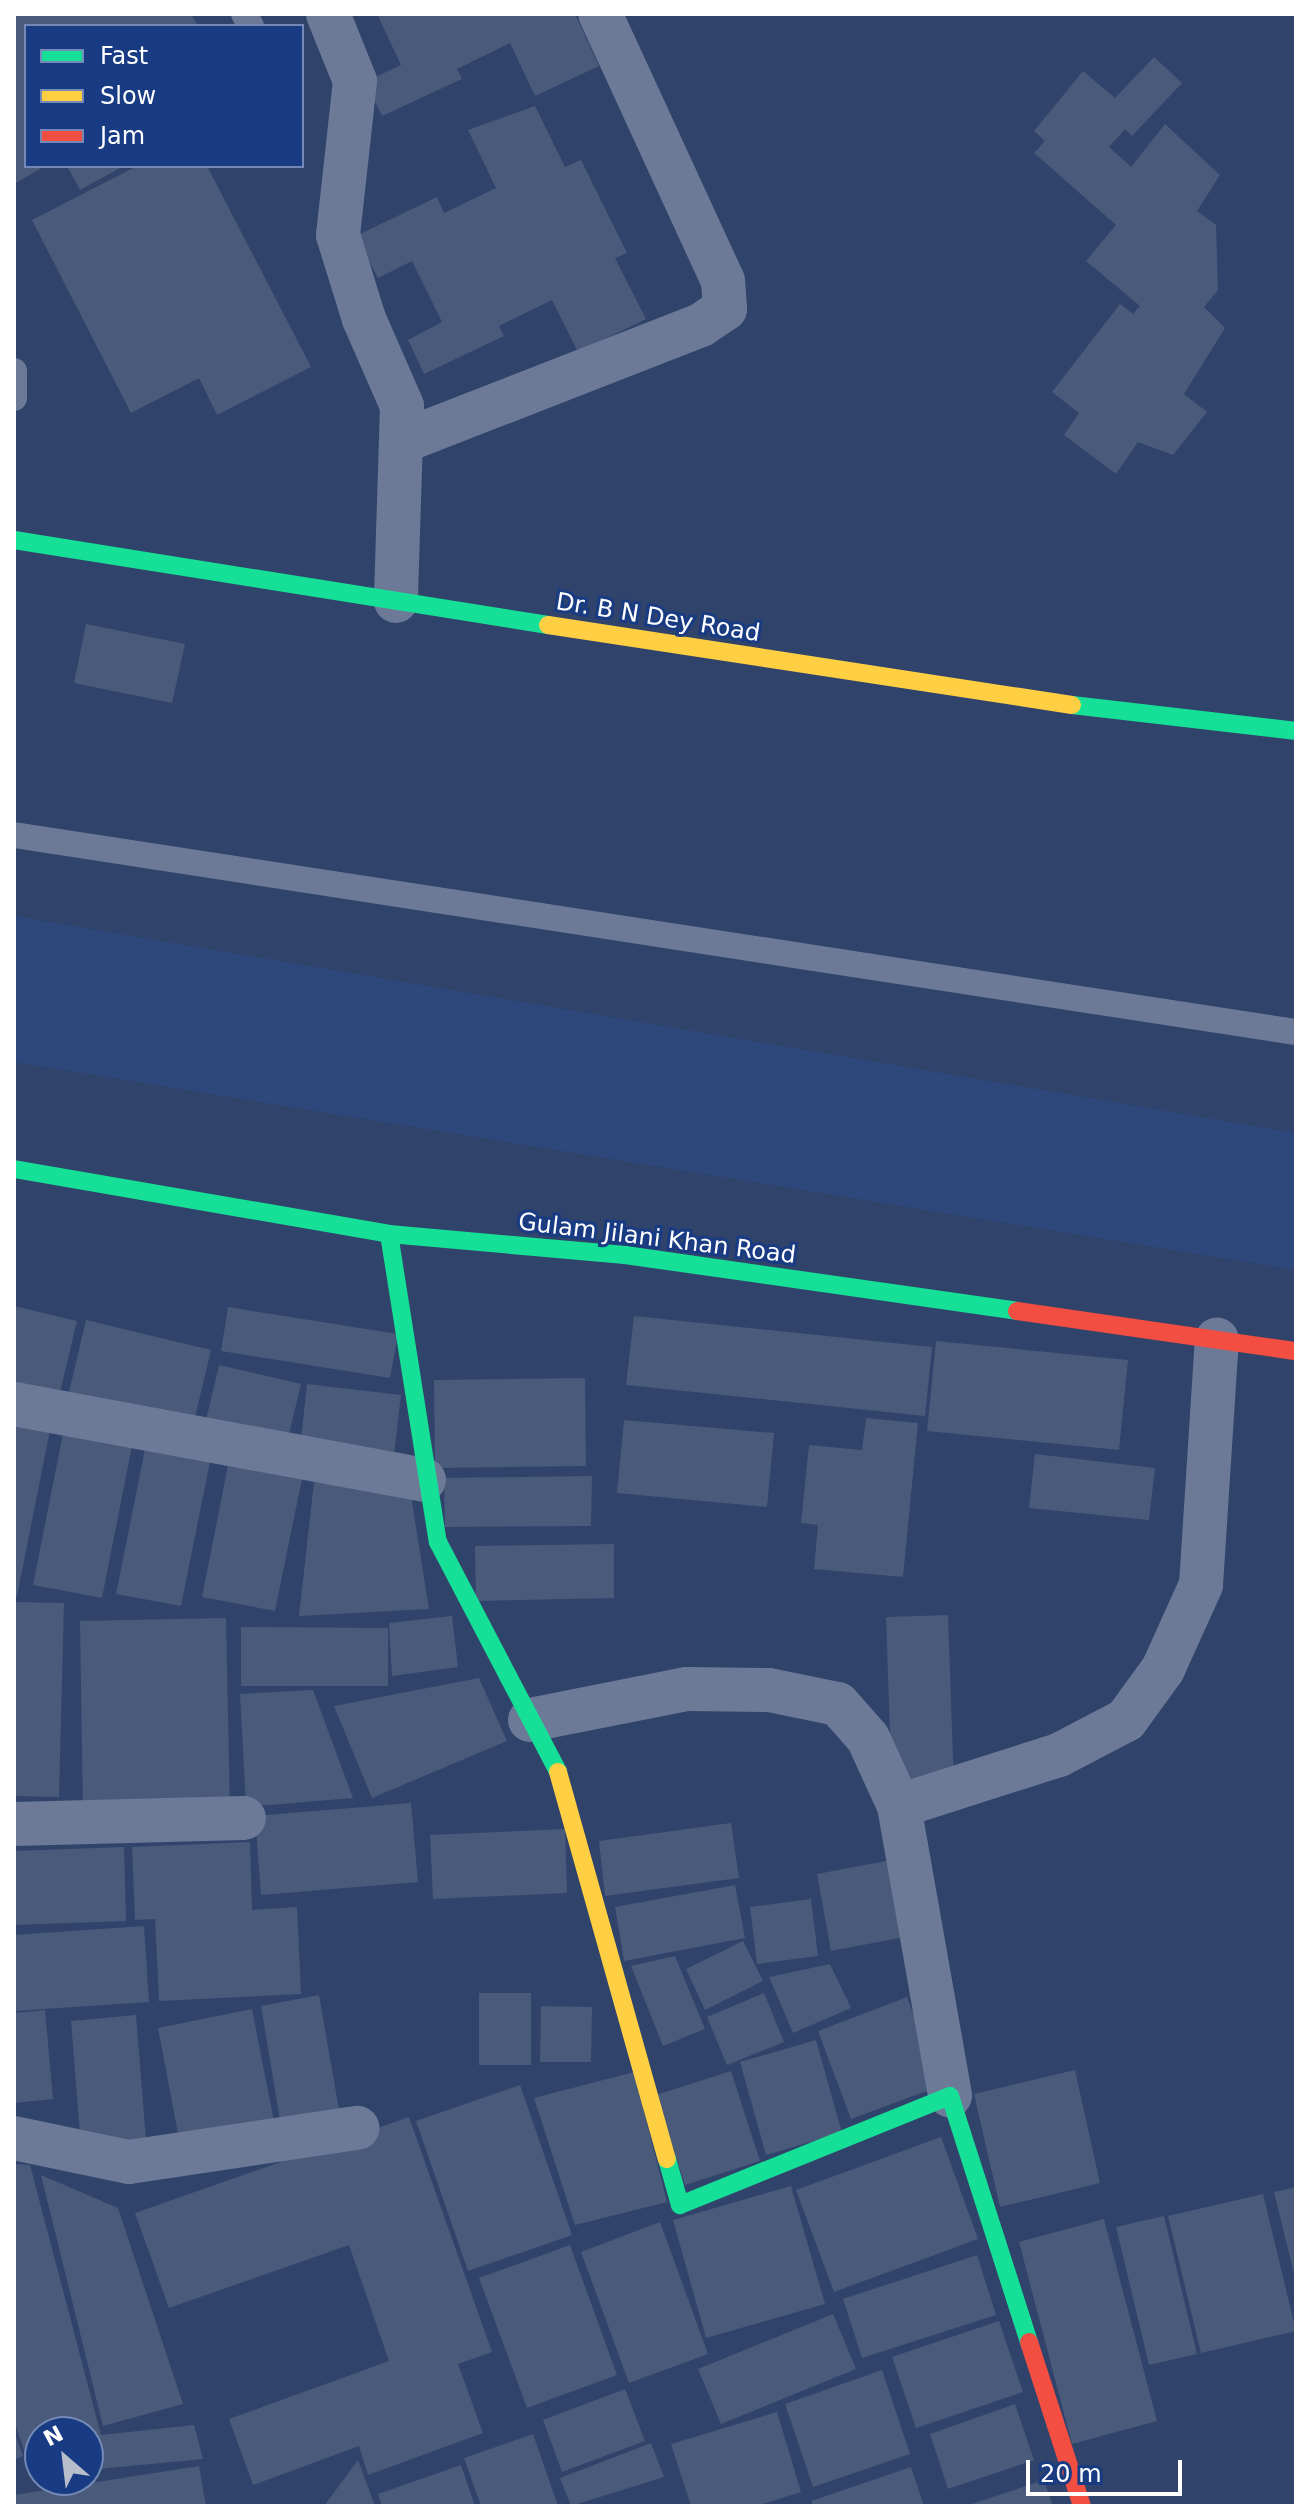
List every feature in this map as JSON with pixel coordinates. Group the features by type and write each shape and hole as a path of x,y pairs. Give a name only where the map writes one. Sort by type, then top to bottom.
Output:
{"street":[{"path":"328,14 355,81 338,235 364,319 402,406 396,601"},
{"path":"401,442 701,325 725,309 723,281 600,14"},
{"name":"Dr. B N Dey Road","path":"14,540 980,694 1296,731"},
{"name":"Gulam Jilani Khan Road","path":"14,1169 389,1234 625,1255 1296,1351"},
{"path":"389,1234 424,1480 438,1542 566,1788 680,2205 950,2096"},
{"path":"899,1806 1059,1755 1126,1720 1163,1669 1201,1585 1217,1340"},
{"path":"14,1404 424,1480"},
{"path":"530,1720 687,1689 769,1690 838,1704 868,1738 899,1806 950,2096 1082,2506"},
{"path":"14,1824 244,1818"},
{"path":"14,2138 129,2162 357,2128"}],"lane":[{"path":"14,371 14,398"},
{"path":"14,835 1296,1032"}],"water":[{"path":"14,916 1296,1133 1296,1270 14,1062"}],"building":[{"path":"14,14 191,14 197,24 24,24 24,168 42,168 14,184"},
{"path":"377,14 575,14 599,66 535,96 510,43 457,69 462,79 382,116 365,82 401,65"},
{"path":"1154,57 1182,83 1132,136 1125,129 1109,147 1131,167 1165,124 1220,175 1197,211 1216,225 1218,290 1204,307 1225,328 1184,394 1207,412 1173,455 1138,442 1116,474 1064,435 1079,413 1052,392 1120,304 1133,314 1140,306 1086,261 1116,225 1034,153 1045,141 1034,131 1083,71 1115,98"},
{"path":"535,106 565,167 581,160 627,253 615,258 646,319 578,352 552,300 499,326 504,336 424,374 408,340 442,322 412,261 378,278 356,236 437,197 444,213 496,188 468,130"},
{"path":"68,168 120,168 80,190"},
{"path":"133,168 208,168 311,367 217,415 199,378 131,413 32,220"},
{"path":"86,624 185,644 172,703 74,683"},
{"path":"14,1306 77,1321 57,1405 14,1395"},
{"path":"228,1307 398,1334 390,1378 221,1351"},
{"path":"634,1316 932,1347 925,1416 626,1385"},
{"path":"86,1320 211,1350 191,1434 66,1405"},
{"path":"936,1341 1128,1360 1119,1450 927,1431"},
{"path":"219,1365 301,1384 284,1455 202,1437"},
{"path":"585,1378 586,1466 435,1468 434,1380"},
{"path":"307,1384 401,1395 392,1472 299,1457"},
{"path":"14,1413 52,1420 17,1596 14,1595"},
{"path":"866,1418 918,1423 903,1577 814,1569 818,1525 801,1523 809,1445 862,1450"},
{"path":"624,1420 774,1433 767,1507 617,1493"},
{"path":"65,1423 134,1436 102,1598 33,1585"},
{"path":"146,1444 211,1457 181,1606 116,1594"},
{"path":"1035,1454 1155,1468 1149,1520 1029,1508"},
{"path":"230,1455 304,1469 275,1611 202,1597"},
{"path":"592,1476 591,1526 445,1527 444,1478"},
{"path":"314,1482 409,1483 429,1609 299,1616"},
{"path":"614,1544 614,1598 476,1601 475,1546"},
{"path":"14,1602 64,1603 59,1797 14,1796"},
{"path":"948,1615 954,1785 892,1788 886,1617"},
{"path":"452,1616 458,1667 392,1676 389,1623"},
{"path":"226,1618 230,1812 83,1815 80,1621"},
{"path":"241,1627 388,1628 388,1686 241,1686"},
{"path":"479,1678 507,1741 372,1798 334,1706"},
{"path":"313,1690 353,1798 246,1807 240,1694"},
{"path":"411,1803 418,1882 261,1895 255,1816"},
{"path":"731,1823 739,1878 605,1896 599,1841"},
{"path":"565,1829 567,1893 433,1899 430,1835"},
{"path":"250,1842 252,1910 297,1907 301,1994 159,2001 155,1919 135,1920 132,1847"},
{"path":"124,1847 126,1921 14,1925 14,1851"},
{"path":"891,1860 905,1937 831,1951 817,1874"},
{"path":"735,1885 745,1938 624,1961 615,1907"},
{"path":"811,1899 818,1956 757,1964 750,1907"},
{"path":"144,1926 149,2002 14,2011 14,1935"},
{"path":"743,1941 763,1981 705,2010 686,1969"},
{"path":"675,1956 705,2029 663,2046 631,1966"},
{"path":"830,1964 851,2008 793,2033 769,1977"},
{"path":"479,1993 531,1993 531,2065 479,2065"},
{"path":"764,1993 784,2042 727,2065 707,2017"},
{"path":"319,1995 341,2121 282,2132 261,2006"},
{"path":"907,1997 940,2086 851,2119 818,2031"},
{"path":"541,2006 592,2007 591,2062 540,2062"},
{"path":"252,2009 277,2137 182,2155 158,2028"},
{"path":"45,2010 53,2099 14,2103 14,2013"},
{"path":"136,2015 146,2140 81,2146 71,2021"},
{"path":"816,2040 842,2133 766,2155 740,2062"},
{"path":"1075,2070 1100,2183 1000,2207 974,2094"},
{"path":"731,2071 760,2161 685,2185 656,2095"},
{"path":"634,2072 667,2202 575,2225 534,2098"},
{"path":"520,2085 572,2235 468,2271 416,2121"},
{"path":"409,2117 492,2352 458,2364 483,2433 368,2475 359,2446 253,2485 229,2419 389,2361 349,2245 169,2308 135,2213"},
{"path":"941,2137 978,2239 834,2292 796,2190"},
{"path":"14,2164 30,2165 96,2416 24,2416 24,2450 14,2421"},
{"path":"41,2175 118,2208 183,2404 104,2426 104,2416 101,2416"},
{"path":"791,2186 825,2304 706,2338 673,2220"},
{"path":"1296,2187 1296,2278 1295,2278 1274,2192"},
{"path":"1263,2194 1296,2331 1201,2353 1168,2216"},
{"path":"1164,2216 1197,2354 1149,2365 1116,2227"},
{"path":"1104,2219 1157,2421 1072,2444 1019,2242"},
{"path":"660,2222 708,2354 629,2383 581,2252"},
{"path":"570,2245 617,2375 527,2408 479,2278"},
{"path":"977,2255 996,2315 862,2358 843,2299"},
{"path":"833,2314 856,2369 721,2424 698,2369"},
{"path":"999,2321 1023,2392 916,2428 892,2357"},
{"path":"882,2370 910,2454 813,2487 785,2404"},
{"path":"625,2389 645,2441 562,2472 543,2420"},
{"path":"1015,2404 1034,2460 948,2489 930,2434"},
{"path":"777,2412 801,2492 756,2506 691,2506 671,2444"},
{"path":"194,2425 203,2459 104,2468 104,2435"},
{"path":"14,2431 23,2456 14,2460"},
{"path":"533,2434 558,2506 481,2506 464,2458"},
{"path":"651,2443 664,2477 571,2506 560,2478"},
{"path":"358,2460 375,2506 324,2506"},
{"path":"461,2465 475,2506 382,2506 378,2494"},
{"path":"199,2466 206,2506 14,2506 14,2495 24,2493 24,2496 104,2496 104,2481"},
{"path":"911,2467 924,2506 813,2506 811,2501"},
{"path":"1044,2480 1053,2506 969,2505"}],"traffic: fast":[{"path":"14,540 548,625"},
{"path":"1072,705 1296,731"},
{"path":"14,1169 389,1234 625,1255 1017,1311"},
{"path":"389,1234 438,1542 558,1772"},
{"path":"667,2159 680,2205 950,2096 1029,2342"}],"traffic: slow":[{"path":"548,625 1072,705"},
{"path":"558,1772 667,2159"}],"traffic: jam":[{"path":"1017,1311 1296,1351"},
{"path":"1029,2342 1082,2506"}]}
